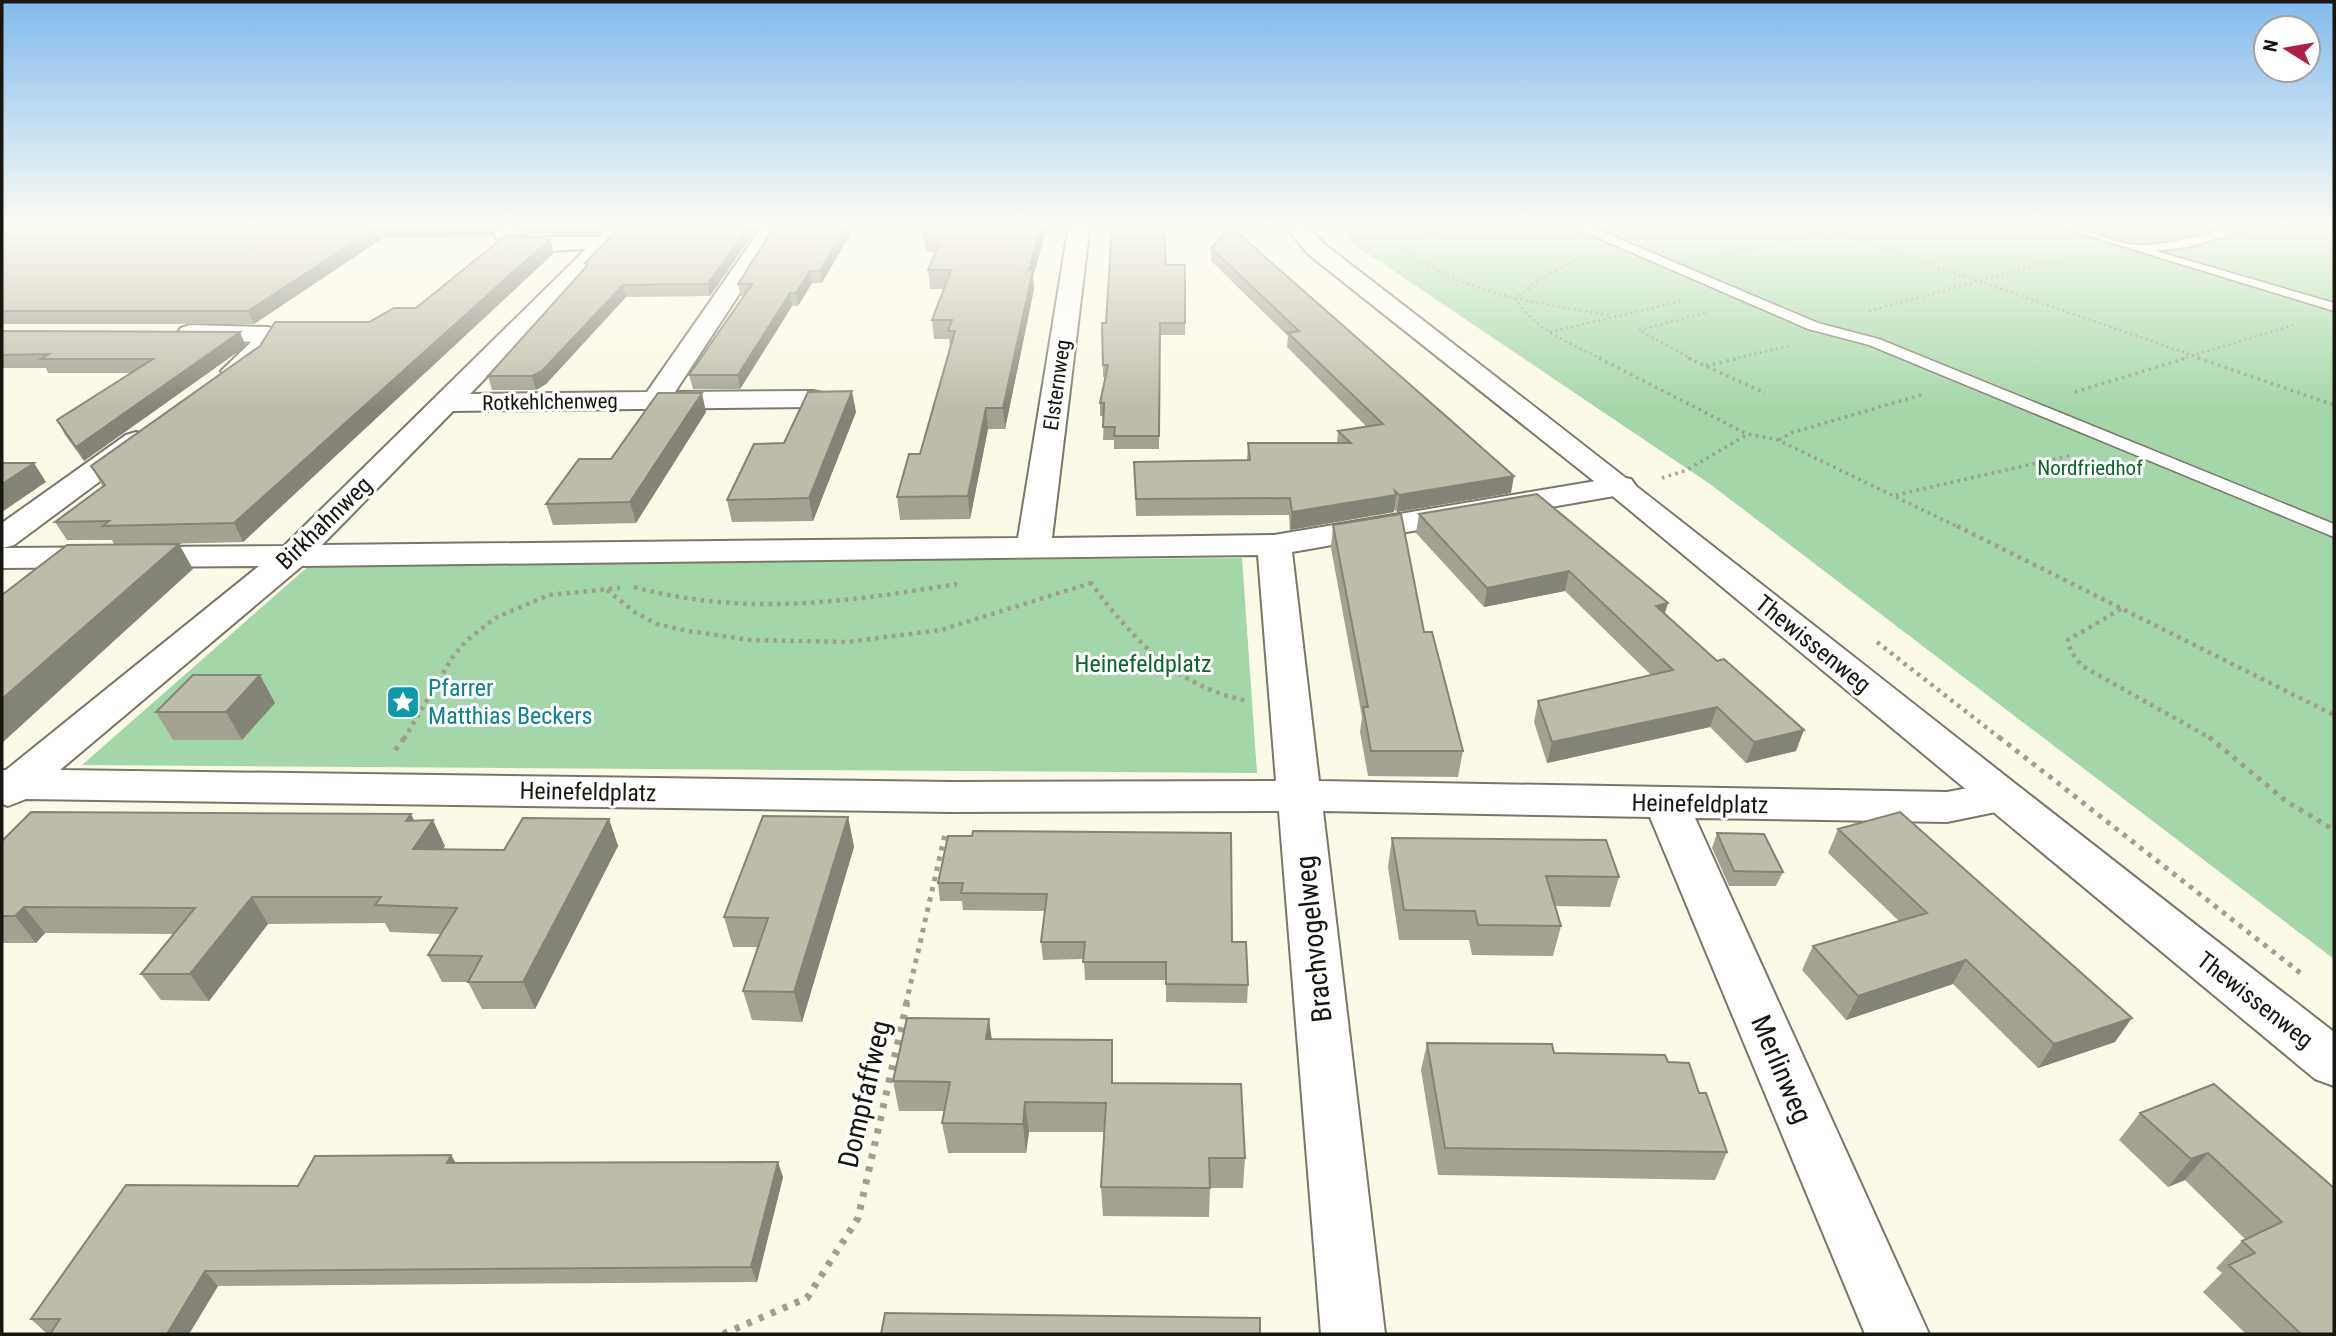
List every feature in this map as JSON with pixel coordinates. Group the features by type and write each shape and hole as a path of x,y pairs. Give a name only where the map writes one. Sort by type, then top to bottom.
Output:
{"street":[{"name":"Birkhahnweg","path":"6,788 293,555 562,286"},
{"path":"655,400 733,286"},
{"name":"Elsternweg","path":"1034,546 1071,286"},
{"name":"Thewissenweg","path":"1364,286 1620,486 2000,797 2334,1063"},
{"path":"164,333 268,335 257,354 213,386"},
{"name":"Rotkehlchenweg","path":"444,403 813,399"},
{"path":"2,538 157,426"},
{"path":"2,558 1274,545 1620,486"},
{"name":"Brachvogelweg","path":"1274,545 1353,1334"},
{"name":"Heinefeldplatz","path":"6,788 352,788 952,797 1299,796 1947,807 2000,797"},
{"name":"Merlinweg","path":"1667,804 1897,1334"}],"lane":[{"path":"1723,286 1813,326 1839,331 2334,531"},
{"path":"2264,286 2334,307"}],"path":[{"path":"1469,286 1516,299 1612,316"},
{"path":"1516,299 1533,286"},
{"path":"1813,326 1958,286"},
{"path":"1987,286 2334,405"},
{"path":"1549,332 1727,288"},
{"path":"1516,299 1532,320 1549,332 1748,434 1778,440 1895,495 2334,715"},
{"path":"1758,302 1639,330 1705,367 1765,393"},
{"path":"2031,407 2199,357 2297,324"},
{"path":"1705,367 1839,331"},
{"path":"1778,440 1791,433 1970,383"},
{"path":"1665,477 1687,470 1748,434"},
{"path":"1895,495 2120,445"},
{"path":"1083,546 1085,568 1091,583 1138,643 1167,669 1207,690 1239,700 1290,707"},
{"path":"352,788 413,730 447,665 479,627 521,603 574,590 607,590 631,586 644,580 670,553"},
{"path":"631,586 666,596 736,606 800,607 962,583"},
{"path":"1065,583 1091,583"},
{"path":"607,590 622,599 636,613 657,624 688,631 750,640 847,642 941,630 1091,583"},
{"path":"2121,608 2068,640 2071,652 2082,666 2214,740 2286,801 2334,830"},
{"name":"Dompfaffweg","path":"723,1334 807,1298 858,1218 952,797"}],"green space":[{"name":"Nordfriedhof","path":"1416,286 2334,286 2334,959 1710,484"},
{"name":"Heinefeldplatz","path":"1242,558 1257,773 82,765 311,564"}],"building":[{"path":"2,286 286,286 248,311 2,311"},
{"path":"443,286 497,286 234,523 103,526 109,521 55,522 105,485 91,466 260,346 275,322 369,322 394,308 416,308"},
{"path":"569,286 622,286 542,371 532,376 488,376"},
{"path":"750,286 800,286 796,293 790,293 738,375 689,375"},
{"path":"945,286 1029,286 1003,408 986,408 968,496 897,497 909,454 920,454 955,331 948,331 952,320 932,320"},
{"path":"1108,286 1185,286 1185,323 1160,323 1159,436 1114,436 1115,427 1103,427 1104,403 1100,403 1108,365 1103,365 1102,323 1106,323"},
{"path":"1252,286 1298,286 1514,476 1399,495 1395,491 1396,495 1292,512 1290,498 1136,499 1134,462 1250,460 1248,443 1351,443 1338,431 1383,424 1288,333 1299,331"},
{"path":"2,331 240,332 76,447 57,420 153,359 41,359 49,354 2,355"},
{"path":"852,391 809,498 727,500 754,444 784,443 808,392"},
{"path":"658,393 702,393 630,502 546,504 579,459 611,459"},
{"path":"2,463 34,463 2,484"},
{"path":"1537,494 1668,603 1656,606 1717,661 1724,659 1804,730 1754,742 1717,707 1552,742 1538,701 1673,670 1569,571 1487,588 1419,514"},
{"path":"1401,514 1424,632 1432,632 1463,751 1371,751 1363,707 1368,707 1333,525"},
{"path":"179,544 2,699 2,595 67,545"},
{"path":"193,675 260,675 226,712 156,712"},
{"path":"31,812 411,814 406,821 433,820 413,849 504,850 523,818 609,819 523,982 468,982 482,956 428,955 457,908 375,905 381,897 252,897 190,974 141,974 195,908 24,907 15,916 2,916 2,841"},
{"path":"1900,812 2132,1018 2054,1044 1966,960 1858,996 1813,946 1927,913 1838,829"},
{"path":"763,816 848,817 794,992 743,991 768,918 724,917"},
{"path":"973,831 1231,833 1232,942 1246,942 1248,985 1166,984 1166,962 1083,962 1085,942 1041,942 1047,894 961,893 963,883 938,883 948,836 972,836"},
{"path":"1717,833 1764,834 1783,872 1734,871"},
{"path":"1392,838 1606,840 1619,877 1546,876 1561,926 1478,925 1475,911 1404,910"},
{"path":"907,1018 989,1019 986,1039 1112,1040 1112,1083 1241,1084 1245,1158 1209,1158 1210,1188 1101,1187 1106,1103 1025,1102 1023,1124 942,1123 950,1082 893,1081"},
{"path":"1427,1043 1552,1044 1554,1053 1665,1055 1668,1062 1689,1063 1699,1093 1706,1093 1727,1152 1445,1148"},
{"path":"2214,1084 2334,1188 2334,1334 2301,1334 2229,1265 2255,1253 2242,1241 2282,1222 2208,1153 2191,1159 2140,1113"},
{"path":"451,1155 447,1163 778,1162 751,1267 205,1271 167,1334 50,1334 60,1319 31,1319 126,1185 298,1186 315,1156"},
{"path":"885,1313 1260,1318 1260,1334 881,1334"}],"place":[{"name":"Pfarrer Matthias Beckers","path":"403,702"}]}
